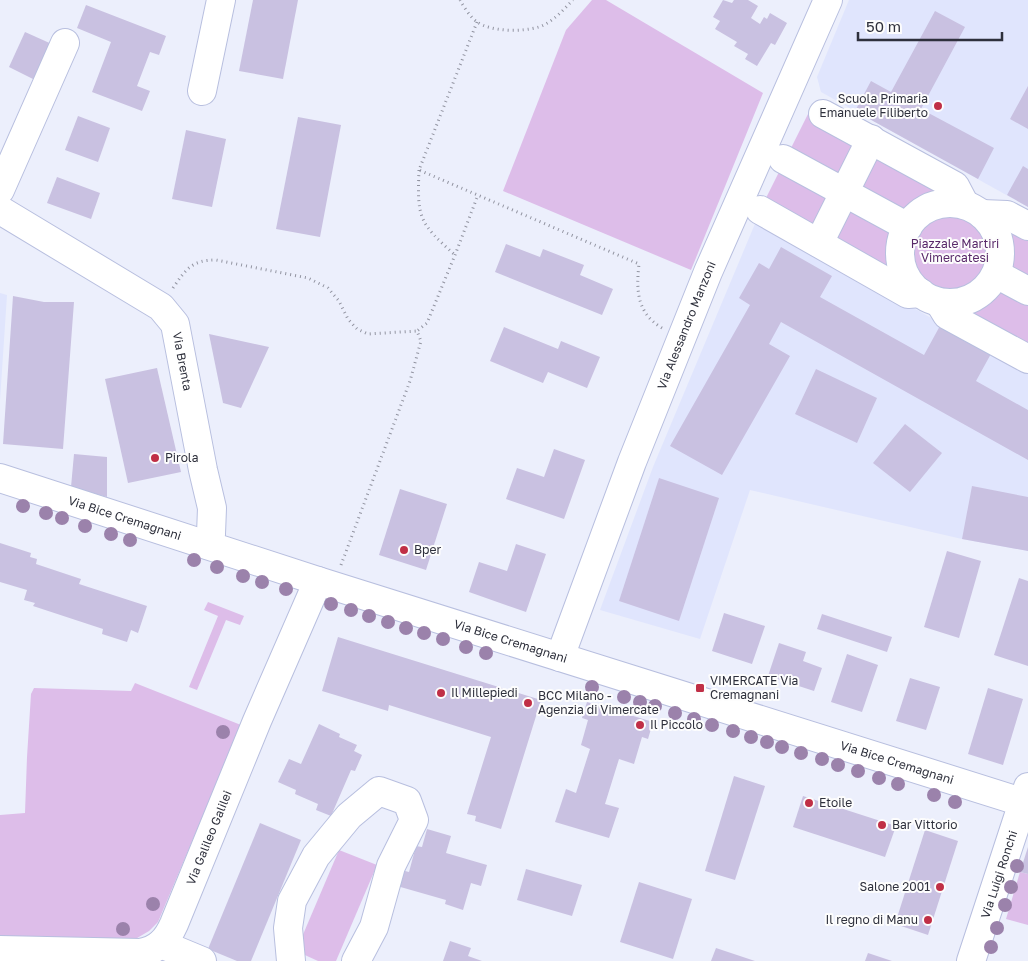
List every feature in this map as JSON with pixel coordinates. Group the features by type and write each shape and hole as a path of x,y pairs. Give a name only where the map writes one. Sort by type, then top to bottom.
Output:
{"street":[{"path":"202,91 221,0"},
{"name":"Via Alessandro Manzoni","path":"560,657 632,462 708,272 828,0"},
{"path":"0,190 65,43"},
{"path":"760,210 908,294 960,302 977,296 991,283 998,269 1000,248 994,229 973,209 955,186 872,139 831,108 809,113 784,98"},
{"path":"818,244 872,139"},
{"path":"783,159 908,227"},
{"path":"1028,226 1007,215 944,203 926,209 913,220 904,234 900,248 902,266 908,281 930,298 947,315 1028,359"},
{"name":"Via Brenta","path":"0,210 161,307 175,324 212,508 211,534 208,546"},
{"path":"996,274 1028,291"},
{"name":"Via Bice Cremagnani","path":"0,478 560,657 1026,798"},
{"name":"Via Galileo Galilei","path":"161,944 167,938 174,924 253,730 326,583"},
{"path":"291,961 288,928 292,901 316,856 349,816 379,791 406,801 414,820 391,866 374,927 356,961"},
{"name":"Via Luigi Ronchi","path":"971,961 1026,798"},
{"path":"0,950 140,953 155,949 161,944 202,961"}],"path":[{"path":"460,0 477,22 496,29 510,30 540,27 558,16 572,0"},
{"path":"455,254 432,234 420,215 418,196 419,170 477,22"},
{"path":"419,170 639,264 637,284 640,299 648,318 681,340"},
{"path":"161,307 188,268 201,260 216,260 308,278 328,288 339,301 348,319 356,329 368,334 417,331 427,323 478,195"},
{"path":"326,583 410,381 421,341 417,331"}],"shaded area":[{"name":"Scuola Primaria Emanuele Filiberto","path":"849,0 1028,0 1028,207 821,92 817,77"},
{"path":"757,219 1028,373 1028,551 962,539 750,490 700,639 600,610 653,467"},
{"path":"0,293 7,295 0,400"}],"green space":[{"path":"592,0 606,0 763,93 691,270 503,191 566,30"},
{"name":"Piazzale Martiri Vimercatesi","path":"812,106 1028,225 1028,357 760,210"},
{"path":"208,602 244,616 240,625 226,620 197,690 189,687 218,616 204,610"},
{"path":"135,683 241,725 158,922 149,931 132,941 0,936 0,815 25,813 31,694 34,688 131,691"},
{"path":"339,850 377,865 336,961 318,961 296,951"},
{"path":"1020,872 1028,874 1028,925 1006,919"}],"building":[{"path":"253,0 298,0 283,79 239,71"},
{"path":"723,0 732,3 734,0 748,0 758,6 751,18 760,24 764,17 767,19 770,13 787,23 775,45 771,43 757,66 745,59 748,54 734,46 737,42 715,29 720,21 713,17"},
{"path":"86,5 166,36 159,55 150,52 137,86 150,91 142,111 92,92 111,42 77,28"},
{"path":"935,11 965,27 921,109 994,148 978,179 855,111 871,81 891,92"},
{"path":"25,32 54,45 37,81 9,67"},
{"path":"1028,86 1028,129 1010,119"},
{"path":"78,116 110,128 98,162 65,150"},
{"path":"298,117 341,125 320,237 276,229"},
{"path":"186,130 226,139 212,207 172,199"},
{"path":"1023,166 1028,169 1028,207 1007,195"},
{"path":"57,177 100,193 91,219 47,203"},
{"path":"506,244 540,257 543,249 584,265 580,275 613,289 602,315 495,272"},
{"path":"781,247 832,276 820,297 924,355 941,324 992,352 976,381 1028,410 1028,460 781,322 769,344 790,356 722,475 670,446 750,305 739,298 759,263 769,269"},
{"path":"13,296 44,302 74,302 63,449 3,444"},
{"path":"504,327 558,349 561,341 600,357 587,388 548,372 543,383 490,361"},
{"path":"209,334 269,347 241,408 223,403"},
{"path":"157,368 181,472 128,483 105,379"},
{"path":"816,369 877,398 857,443 795,414"},
{"path":"905,424 942,453 910,492 873,463"},
{"path":"554,449 585,460 564,519 506,499 517,468 544,477"},
{"path":"74,454 107,457 107,497 71,487"},
{"path":"659,478 719,498 679,621 619,601"},
{"path":"972,486 1028,497 1028,551 962,539"},
{"path":"400,489 447,504 426,570 379,555"},
{"path":"0,543 31,553 30,557 37,559 36,564 81,579 79,584 147,606 138,633 131,630 127,642 102,634 103,629 33,606 35,603 24,600 27,590 0,582"},
{"path":"516,544 546,554 526,612 469,592 479,562 507,571"},
{"path":"947,551 981,561 959,638 924,627"},
{"path":"1019,578 1028,581 1028,666 994,655"},
{"path":"724,613 765,626 752,664 712,651"},
{"path":"822,614 892,637 887,652 817,629"},
{"path":"338,637 541,700 501,829 475,821 476,816 467,814 491,737 389,705 388,711 322,691"},
{"path":"779,643 806,652 803,661 822,668 814,691 768,676"},
{"path":"847,654 878,665 862,712 831,702"},
{"path":"910,678 940,687 926,730 896,721"},
{"path":"988,688 1023,699 1003,765 968,754"},
{"path":"587,702 653,722 648,739 642,737 634,764 619,759 605,804 619,808 609,838 555,822 566,789 576,793 590,749 581,745 588,720 582,718"},
{"path":"319,724 340,734 339,737 357,745 354,751 362,755 355,771 351,770 331,816 316,810 318,804 295,794 296,790 278,782 289,759 301,764"},
{"path":"734,776 765,786 735,880 705,871"},
{"path":"803,796 896,826 885,857 793,827"},
{"path":"260,823 301,840 251,961 237,961 208,949"},
{"path":"427,829 451,836 446,853 487,865 481,886 471,883 463,910 445,904 446,900 397,886 401,870 409,872 416,846 422,847"},
{"path":"925,830 958,841 928,935 895,924"},
{"path":"1028,847 1028,874 1020,872"},
{"path":"526,869 582,885 572,916 517,900"},
{"path":"639,882 692,899 673,959 620,942"},
{"path":"450,941 471,948 468,956 482,961 443,961"},
{"path":"716,948 755,961 711,961"},
{"path":"868,953 892,961 865,961"}],"place":[{"name":"Scuola Primaria Emanuele Filiberto","path":"938,106"},
{"name":"Pirola","path":"155,458"},
{"name":"Bper","path":"404,550"},
{"name":"VIMERCATE Via Cremagnani","path":"700,688"},
{"name":"Il Millepiedi","path":"441,693"},
{"name":"BCC Milano - Agenzia di Vimercate","path":"528,703"},
{"name":"Il Piccolo","path":"640,725"},
{"name":"Etoile","path":"809,803"},
{"name":"Bar Vittorio","path":"882,825"},
{"name":"Salone 2001","path":"940,887"},
{"name":"Il regno di Manu","path":"928,920"}]}
